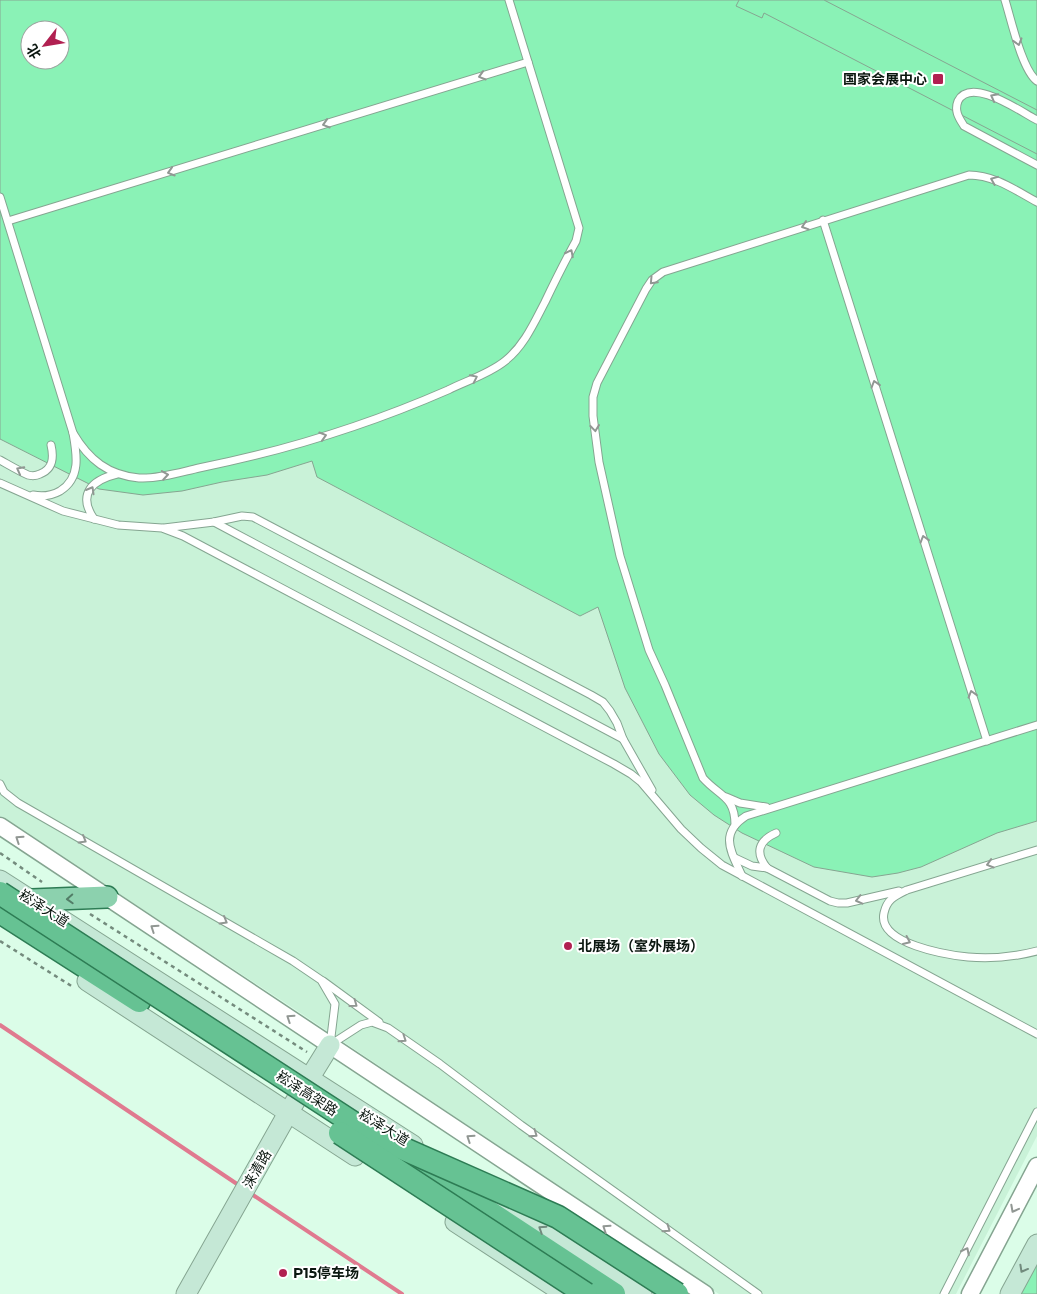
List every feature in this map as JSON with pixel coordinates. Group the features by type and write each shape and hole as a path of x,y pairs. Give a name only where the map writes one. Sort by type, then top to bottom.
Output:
{"highway":[{"name":"崧泽高架路","path":"0,893 614,1294"},
{"name":"崧泽高架路","path":"0,912 586,1294"},
{"path":"0,923 139,1001"},
{"path":"370,1134 558,1217 676,1294"}],"main road":[{"name":"崧泽大道","path":"0,880 642,1294"},
{"path":"32,900 107,897"},
{"path":"0,923 565,1294"},
{"name":"涞清路","path":"186,1294 288,1113 326,1053"},
{"path":"1010,1294 1037,1244"}],"street":[{"path":"0,826 107,897 326,1053 705,1294"},
{"path":"970,1294 1037,1166"}],"lane":[{"path":"0,197 74,433 80,444 96,461 117,474 141,478 228,462 284,448 355,426 427,399 504,362 522,345 576,241 579,228 509,0"},
{"path":"1005,0 1022,57 1032,78 1037,81"},
{"path":"8,222 528,62"},
{"path":"1037,120 980,91 965,94 959,100 956,109 958,118 964,126 1037,165"},
{"path":"779,805 766,807 740,803 725,796 711,786 704,778 665,685 648,650 620,556 599,462 593,416 597,383 646,289 652,280 663,272 969,175 982,175 996,180 1037,202"},
{"path":"823,220 987,741"},
{"path":"23,493 41,496 54,494 66,486 74,475 77,462 74,433"},
{"path":"0,460 29,475 36,476 46,471 52,463 51,445"},
{"path":"94,519 87,509 86,500 89,489 97,480 117,474"},
{"path":"0,483 63,511 118,525 162,528 253,516 602,702 617,723 623,739 662,807"},
{"path":"214,522 623,739"},
{"path":"162,528 183,536 614,764 641,782 701,848 722,865 1037,1034"},
{"path":"735,825 746,816 779,805 1037,725"},
{"path":"0,784 4,792 18,803 293,961 440,1064 758,1294"},
{"path":"725,796 732,805 735,814 735,825 730,836 729,847 742,876"},
{"path":"767,868 761,860 759,851 761,844 767,837 776,833"},
{"path":"735,858 752,866 767,868 830,901 847,903 884,893 907,890 1037,850"},
{"path":"907,890 892,898 886,905 883,917 885,925 893,935 910,943 934,952 969,957 1006,958 1037,951"},
{"path":"321,980 335,1004 326,1053"},
{"path":"326,1053 361,1025 372,1022 388,1028"},
{"path":"944,1294 1037,1112"}],"path":[{"path":"0,853 65,899"},
{"path":"90,914 326,1053"}],"shaded area":[{"path":"0,0 1037,0 1037,1136 956,1294 719,1294 290,1006 0,816"}],"building":[{"name":"国家会展中心","path":"0,0 1037,0 1037,821 997,833 921,867 898,873 872,877 814,867 742,833 714,815 690,795 659,754 625,688 598,607 580,616 317,477 312,461 267,475 182,491 143,495 99,489 0,439"},
{"path":"739,0 824,0 1037,110 1037,154 764,13 762,18 736,6"},
{"path":"1037,1242 1037,1294 1014,1294"}],"waterway":[{"path":"0,1025 240,1186"},
{"path":"250,1193 402,1294"}],"place":[{"name":"国家会展中心","path":"938,79"},
{"name":"北展场（室外展场）","path":"568,946"},
{"name":"P15停车场","path":"283,1273"}]}
